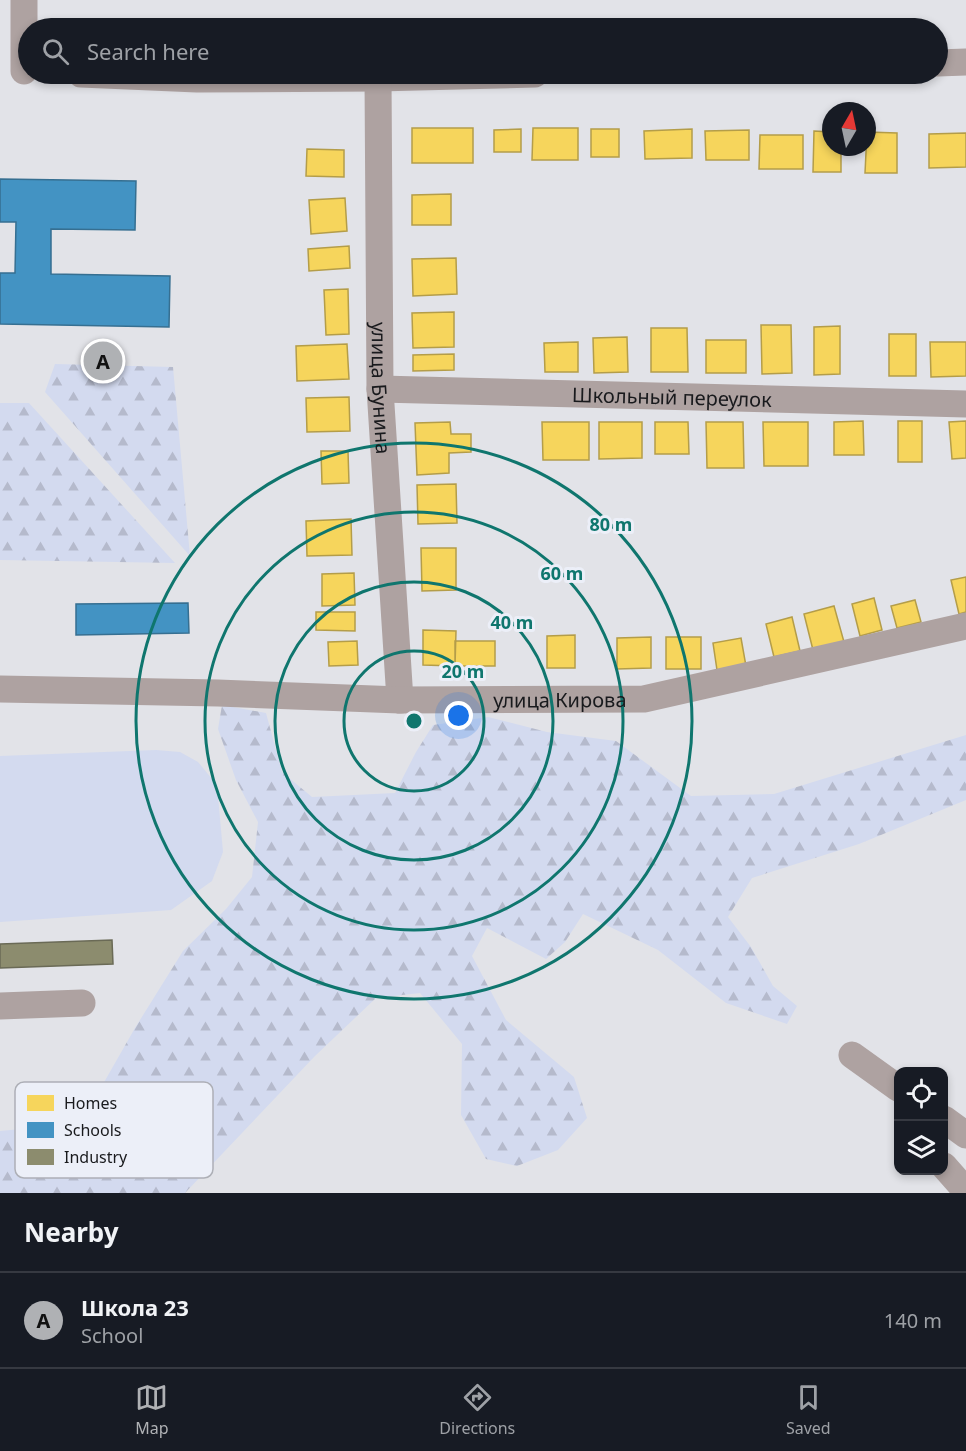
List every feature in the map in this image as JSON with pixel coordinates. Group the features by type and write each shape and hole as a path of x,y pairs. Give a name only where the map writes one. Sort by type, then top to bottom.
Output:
{"street":[{"path":"22,18 24,0"},
{"path":"948,63 966,62"},
{"name":"улица Бунина","path":"378,84 380,389 400,700"},
{"name":"Школьный переулок","path":"380,389 966,404"},
{"name":"улица Кирова","path":"0,689 218,693 400,700 644,699 966,626"},
{"path":"0,1006 82,1003"},
{"path":"852,1055 894,1086"},
{"path":"947,1121 966,1134"},
{"path":"948,1171 966,1191"}],"green space":[{"path":"55,364 173,367 190,556 45,392"},
{"path":"0,403 29,403 175,563 0,560"},
{"path":"222,705 266,713 282,772 312,797 395,793 433,725 488,717 547,732 616,741 691,796 774,794 966,735 966,800 859,844 752,878 728,917 751,947 773,986 797,1006 787,1024 726,1003 658,950 583,914 565,942 546,959 487,928 472,956 506,1020 574,1077 587,1118 558,1150 517,1166 486,1159 461,1115 462,1044 420,993 376,998 315,1056 213,1163 213,1082 104,1082 183,951 226,909 252,877 258,822 236,780 218,729"},
{"path":"156,750 180,752 198,762 217,785 223,852 212,881 171,910 0,922 0,756"},
{"path":"15,1130 15,1178 199,1178 185,1193 0,1193 0,1131"}],"building: Homes":[{"path":"412,128 473,128 473,163 412,163"},
{"path":"533,128 578,128 578,160 532,160"},
{"path":"521,129 521,152 494,152 494,130"},
{"path":"591,129 619,129 619,157 591,157"},
{"path":"692,129 692,158 645,159 644,131"},
{"path":"749,130 749,160 706,160 705,131"},
{"path":"814,131 822,131 822,156 841,156 841,172 813,172"},
{"path":"876,132 897,133 897,173 865,173 866,156 876,156"},
{"path":"966,133 966,167 929,168 929,134"},
{"path":"760,135 803,135 803,169 759,169"},
{"path":"307,149 344,150 344,177 306,176"},
{"path":"451,194 451,225 412,225 412,195"},
{"path":"345,198 347,231 311,234 309,200"},
{"path":"349,246 350,268 309,271 308,249"},
{"path":"456,258 457,294 413,296 412,259"},
{"path":"348,289 349,334 326,335 324,290"},
{"path":"454,312 454,347 413,348 412,313"},
{"path":"761,325 791,325 792,373 762,374"},
{"path":"840,326 840,374 814,375 814,327"},
{"path":"651,328 687,328 688,372 651,372"},
{"path":"889,334 916,334 916,376 889,376"},
{"path":"627,337 628,372 594,373 593,338"},
{"path":"706,340 746,340 746,373 706,373"},
{"path":"578,342 578,372 545,372 544,343"},
{"path":"930,342 966,342 966,376 931,377"},
{"path":"347,344 349,379 297,381 296,346"},
{"path":"454,354 454,370 413,371 413,355"},
{"path":"349,397 350,431 307,432 306,398"},
{"path":"863,421 864,455 834,455 834,422"},
{"path":"898,421 922,421 922,462 898,462"},
{"path":"966,421 966,458 952,459 949,422"},
{"path":"450,422 451,434 471,434 471,452 449,453 449,473 417,475 415,423"},
{"path":"542,422 589,422 589,460 543,460"},
{"path":"599,422 642,422 642,458 599,459"},
{"path":"655,422 688,422 689,454 655,454"},
{"path":"706,422 743,422 744,468 707,468"},
{"path":"763,422 808,422 808,466 764,466"},
{"path":"321,451 348,451 349,483 322,484"},
{"path":"456,484 457,523 418,524 417,485"},
{"path":"351,519 352,555 307,556 306,521"},
{"path":"421,548 456,548 456,590 422,591"},
{"path":"354,573 355,605 322,606 322,574"},
{"path":"966,577 966,612 959,614 951,580"},
{"path":"874,598 882,630 860,636 852,604"},
{"path":"915,600 921,622 897,628 891,606"},
{"path":"834,606 844,642 813,650 804,614"},
{"path":"316,612 355,612 355,631 316,630"},
{"path":"792,617 800,651 774,657 766,624"},
{"path":"423,630 456,631 455,666 423,665"},
{"path":"575,635 575,668 547,668 547,636"},
{"path":"651,637 651,668 617,669 617,638"},
{"path":"666,637 701,637 701,669 666,669"},
{"path":"741,638 746,666 717,670 713,643"},
{"path":"357,641 358,665 329,666 328,642"},
{"path":"455,641 495,641 495,666 455,666"}],"building: Schools":[{"path":"0,179 136,181 135,230 51,229 51,274 170,276 169,327 0,324 0,273 15,273 16,222 0,222"},
{"path":"188,603 189,633 76,635 76,604"}],"building: Industry":[{"path":"112,940 113,964 0,968 0,944"}],"place":[{"name":"Школа 23","path":"103,361"}]}
